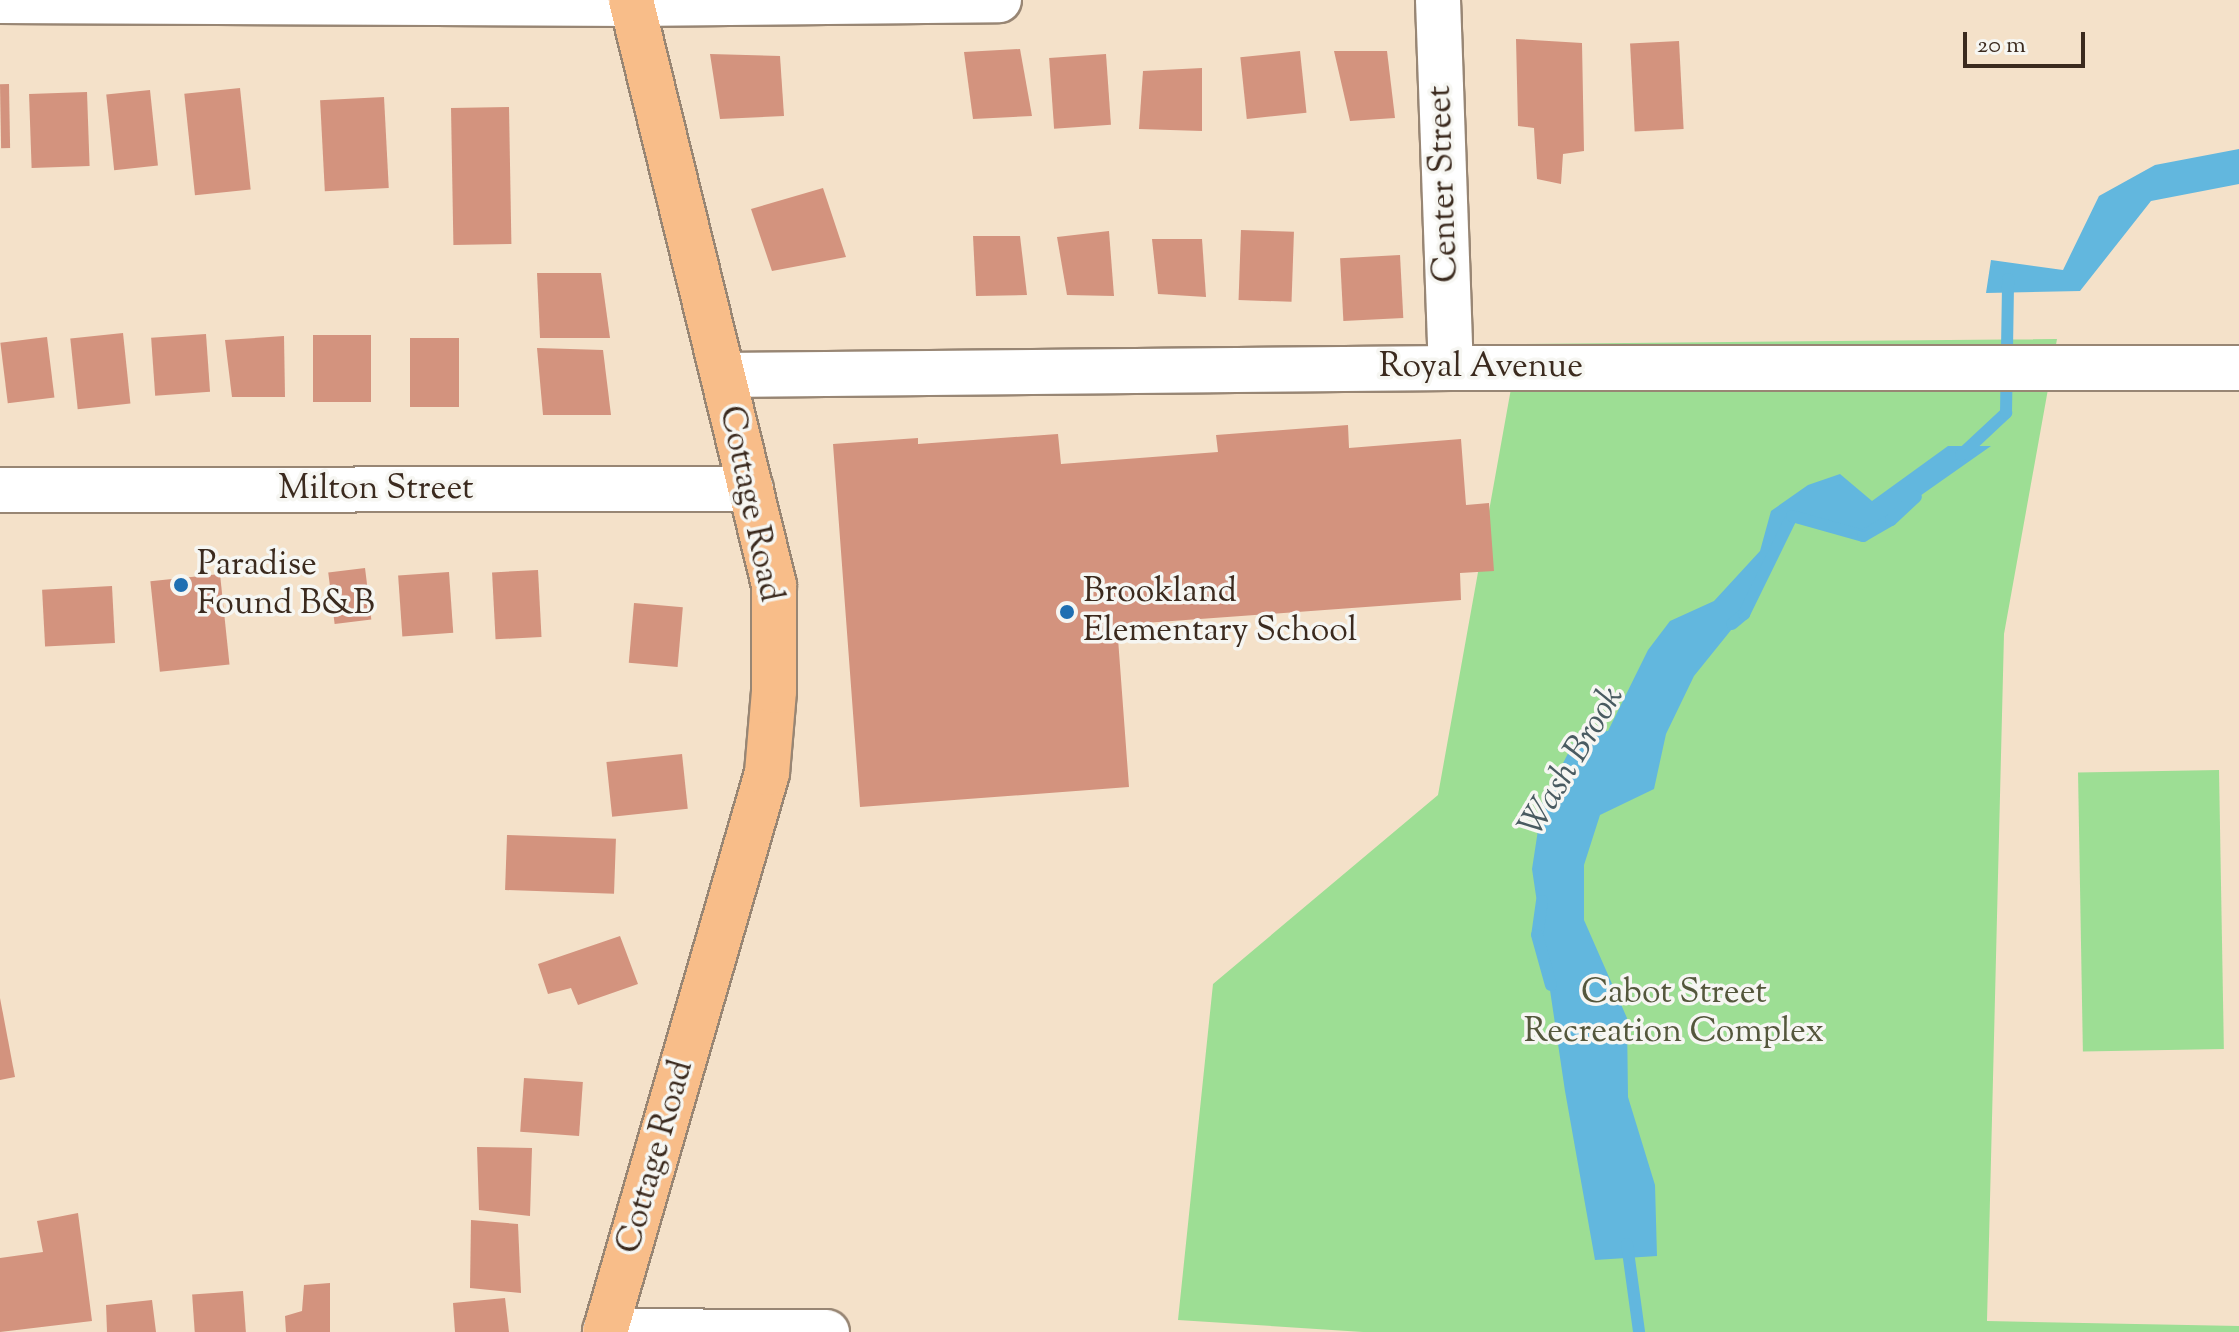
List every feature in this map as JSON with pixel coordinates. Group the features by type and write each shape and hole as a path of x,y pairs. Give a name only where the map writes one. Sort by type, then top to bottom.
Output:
{"main road":[{"name":"Cottage Road","path":"605,1331 767,773 774,691 774,585 631,2"}],"street":[{"path":"0,1 999,0"},
{"name":"Center Street","path":"1438,0 1451,368"},
{"name":"Royal Avenue","path":"723,375 1451,368 2239,368"},
{"name":"Milton Street","path":"0,490 751,489"},
{"path":"605,1331 827,1332"}],"green space":[{"name":"Cabot Street Recreation Complex","path":"2057,339 2004,634 1987,1321 2239,1326 2239,1332 1363,1332 1178,1320 1213,984 1438,795 1519,344"},
{"path":"2219,770 2224,1049 2083,1051 2078,772"}],"water":[{"path":"2239,149 2239,184 2151,201 2080,291 1986,293 1991,260 2063,270 2099,196 2155,165"},
{"path":"1948,446 1991,446 1863,536 1792,516 1744,614 1694,676 1666,734 1654,789 1600,815 1584,865 1584,920 1627,1018 1628,1097 1655,1185 1657,1256 1595,1260 1565,1091 1532,869 1542,804 1579,732 1608,731 1648,650 1670,621 1714,601 1760,551 1771,511 1808,485 1840,474 1872,501"}],"building":[{"path":"1516,39 1582,43 1584,151 1563,154 1561,184 1537,179 1534,128 1518,126"},
{"path":"1679,41 1684,129 1635,131 1630,44"},
{"path":"1020,49 1032,116 973,119 964,52"},
{"path":"1300,51 1306,113 1247,119 1240,57"},
{"path":"1334,51 1387,51 1395,118 1350,121"},
{"path":"710,54 780,56 784,116 720,119"},
{"path":"1106,54 1111,125 1054,129 1049,58"},
{"path":"1202,68 1202,131 1139,129 1143,71"},
{"path":"0,84 9,84 10,148 1,148"},
{"path":"240,88 251,189 195,195 184,94"},
{"path":"150,90 158,166 114,170 106,95"},
{"path":"87,92 90,166 32,168 29,94"},
{"path":"384,97 389,188 325,191 320,100"},
{"path":"509,107 511,244 453,245 451,108"},
{"path":"823,188 846,257 772,271 751,209"},
{"path":"1241,230 1294,232 1292,302 1239,300"},
{"path":"1109,231 1114,296 1067,295 1057,237"},
{"path":"973,236 1020,236 1027,295 976,296"},
{"path":"1152,239 1202,239 1206,297 1158,294"},
{"path":"1400,255 1403,318 1343,321 1340,258"},
{"path":"537,273 601,273 610,338 540,338"},
{"path":"123,333 130,404 78,409 70,339"},
{"path":"206,334 210,392 155,396 151,338"},
{"path":"313,335 371,335 371,402 313,402"},
{"path":"284,336 285,397 232,397 225,340"},
{"path":"47,337 54,398 8,403 0,343"},
{"path":"410,338 459,338 459,407 410,407"},
{"path":"537,348 603,350 611,415 543,415"},
{"name":"Brookland Elementary School","path":"1348,425 1349,448 1461,439 1466,505 1489,503 1494,571 1460,573 1461,600 1117,625 1129,787 860,807 833,444 918,438 918,444 1058,434 1061,464 1218,452 1216,435"},
{"path":"365,568 371,620 335,624 328,573"},
{"path":"538,570 542,637 496,639 492,572"},
{"path":"449,572 453,633 402,636 398,576"},
{"name":"Paradise Found B&B","path":"220,574 230,665 160,672 150,581"},
{"path":"112,586 115,643 45,647 42,590"},
{"path":"634,603 683,607 678,667 629,663"},
{"path":"682,754 688,809 612,817 606,762"},
{"path":"507,835 616,839 614,894 505,890"},
{"path":"620,936 638,984 578,1005 571,988 548,994 538,964"},
{"path":"0,998 15,1077 0,1080"},
{"path":"524,1078 583,1082 579,1136 520,1132"},
{"path":"477,1147 532,1148 530,1216 479,1210"},
{"path":"78,1213 92,1321 0,1332 0,1258 43,1252 37,1221"},
{"path":"471,1220 518,1224 521,1293 470,1288"},
{"path":"330,1283 330,1332 286,1332 285,1316 302,1311 304,1285"},
{"path":"243,1291 246,1332 195,1332 192,1295"},
{"path":"505,1298 509,1332 455,1332 453,1303"},
{"path":"152,1300 156,1332 107,1332 106,1305"}],"waterway":[{"name":"Wash Brook","path":"1961,455 2006,413 2008,279"},
{"name":"Wash Brook","path":"1732,624 1744,614 1792,516 1863,536 1891,520 1916,497"},
{"name":"Wash Brook","path":"1542,901 1537,935 1551,985"},
{"name":"Wash Brook","path":"1627,1244 1639,1332"}],"place":[{"name":"Paradise Found B&B","path":"181,585"},
{"name":"Brookland Elementary School","path":"1067,612"}]}
